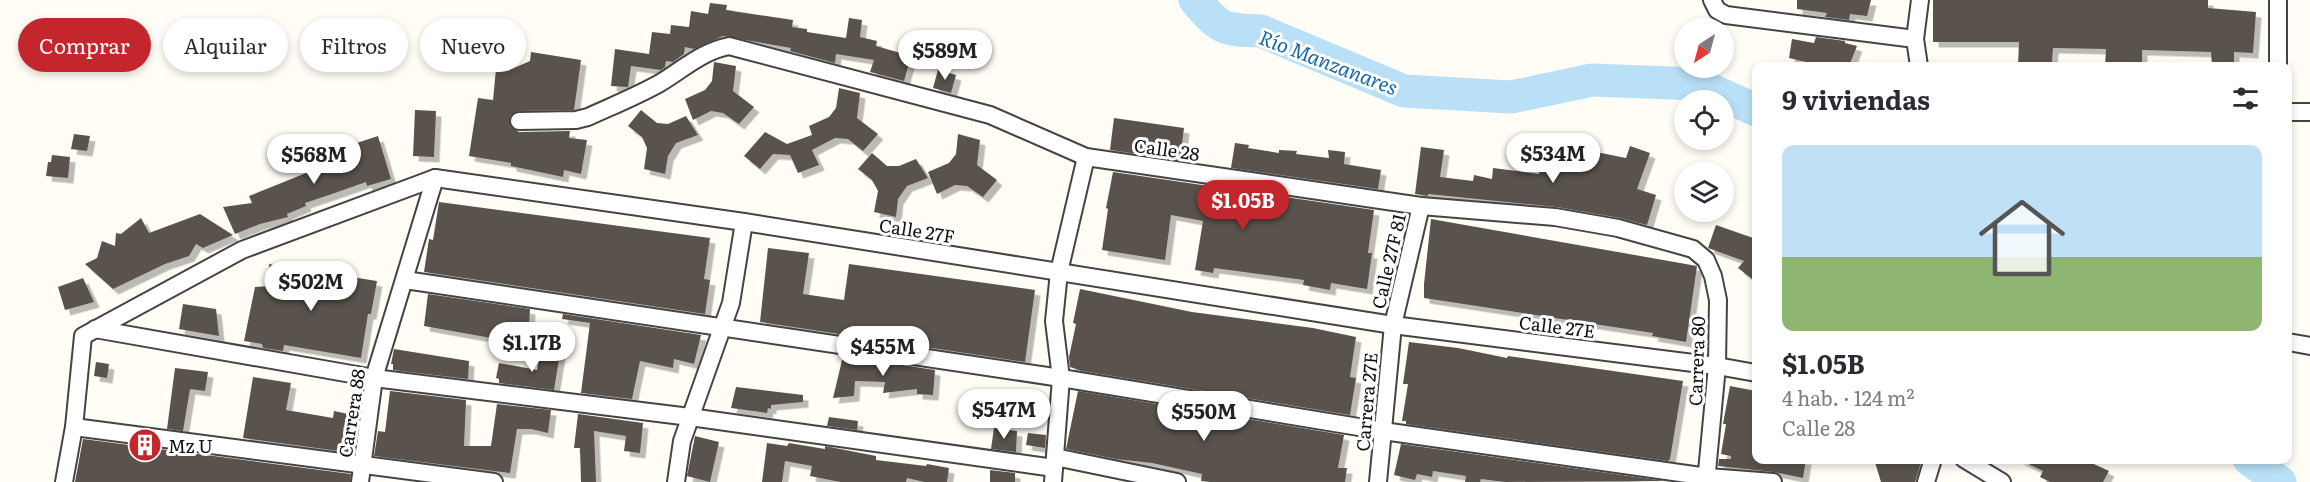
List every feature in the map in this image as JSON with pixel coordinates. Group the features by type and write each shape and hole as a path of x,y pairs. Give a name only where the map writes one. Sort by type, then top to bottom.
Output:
{"street":[{"path":"1712,0 1717,10 1726,15 1915,39"},
{"path":"1918,62 1915,39 1920,0"},
{"path":"2278,0 2278,62"},
{"name":"Calle 28","path":"519,122 576,120 588,117 658,84 698,58 729,46 990,116 1086,157 1421,206"},
{"path":"2292,112 2310,112"},
{"path":"1054,469 1061,378 1054,321 1059,272 1086,157"},
{"path":"64,482 74,427 83,336 243,250 435,178"},
{"name":"Calle 27F","path":"435,178 744,222 1393,325"},
{"name":"Carrera 88","path":"360,482 374,378 435,178"},
{"name":"Carrera 80","path":"1421,206 1555,217 1618,228 1693,249 1706,260 1713,276 1718,300 1717,366 1707,480"},
{"name":"Calle 27F 81","path":"1393,325 1421,206"},
{"path":"676,482 682,441 731,303 744,222"},
{"path":"405,280 1061,378 1383,431 1707,480 1773,482"},
{"name":"Calle 27E","path":"1393,325 1752,372"},
{"name":"Carrera 27E","path":"1378,482 1393,325"},
{"path":"95,329 374,378 690,417 1054,469 1177,482"},
{"path":"2292,343 2310,346"},
{"path":"74,427 363,463 494,482"},
{"path":"1926,482 1931,464"},
{"path":"1972,464 2002,482"}],"building":[{"path":"1797,0 1871,0 1867,16 1850,14 1849,20 1825,17 1827,13 1797,9"},
{"path":"1933,0 2208,0 2208,8 2256,12 2253,53 2234,52 2234,62 2212,62 2211,52 2142,50 2142,62 2105,62 2106,49 2053,48 2052,62 2018,62 2019,42 1933,42"},
{"path":"710,3 727,5 726,10 793,20 792,27 807,29 807,32 846,38 849,18 862,20 860,37 877,41 876,46 911,56 904,81 870,72 874,60 836,54 835,63 790,51 791,48 723,36 694,49 685,47 684,54 673,62 666,61 665,67 661,70 631,66 628,87 611,86 615,49 649,54 652,32 670,34 671,25 689,27 691,11 708,14"},
{"path":"1816,37 1845,41 1845,43 1857,46 1851,62 1806,62 1789,58 1792,39 1814,43"},
{"path":"531,52 581,60 574,110 518,111 510,116 510,126 519,132 570,131 569,138 587,140 581,174 564,170 563,177 511,166 511,163 469,156 478,98 493,100 496,72 526,72 526,63 530,61"},
{"path":"714,62 736,66 733,91 754,107 739,124 723,113 711,111 693,120 685,99 705,90 712,81"},
{"path":"938,70 956,75 951,93 933,88"},
{"path":"839,88 860,93 857,118 878,134 863,151 848,139 835,138 812,150 819,165 798,173 790,155 773,154 760,169 744,156 765,132 787,144 812,135 809,126 829,117 836,108"},
{"path":"415,110 436,111 434,157 413,156"},
{"path":"641,110 657,123 668,124 686,116 698,135 676,143 668,156 665,174 644,169 647,148 642,137 628,126"},
{"path":"1114,118 1184,128 1180,160 1110,150"},
{"path":"74,134 90,136 87,151 71,149"},
{"path":"958,134 980,140 977,165 997,180 983,197 967,186 955,185 937,194 928,172 949,163 956,154"},
{"path":"378,136 391,179 367,186 366,182 305,203 306,206 287,214 288,217 260,224 235,234 223,207 252,203 249,196 321,167 317,156"},
{"path":"1235,143 1249,145 1248,148 1279,153 1279,150 1297,151 1296,154 1329,158 1328,150 1345,152 1344,164 1381,170 1378,189 1231,168"},
{"path":"1630,146 1650,153 1637,189 1656,195 1647,225 1557,207 1415,194 1421,147 1444,150 1440,177 1473,181 1474,175 1492,179 1493,168 1539,174 1542,150 1564,154 1594,165 1596,152 1626,158"},
{"path":"872,153 887,166 899,166 916,159 928,178 907,186 898,199 896,217 874,212 878,191 872,180 858,169"},
{"path":"52,155 70,157 68,178 46,176 48,162 51,162"},
{"path":"1113,172 1374,210 1368,253 1372,253 1367,289 1331,283 1330,290 1303,285 1304,280 1214,268 1213,273 1195,270 1203,221 1171,215 1165,260 1102,250 1108,209 1106,208"},
{"path":"439,202 710,238 704,279 710,280 705,314 424,272 429,239 433,240"},
{"path":"200,214 233,235 203,248 196,244 189,256 165,264 113,289 85,264 97,258 102,241 115,246 116,233 121,234 141,218 149,233"},
{"path":"1431,219 1697,266 1686,342 1652,336 1653,333 1424,298"},
{"path":"1716,225 1752,238 1752,279 1738,268 1744,261 1708,248"},
{"path":"768,248 809,253 803,294 844,300 849,264 1035,290 1025,362 760,322"},
{"path":"269,264 377,281 371,314 368,314 361,358 284,345 283,351 263,348 262,344 244,341 255,287 271,286"},
{"path":"83,278 94,302 65,310 58,287"},
{"path":"1080,289 1192,312 1313,328 1356,337 1350,377 1356,378 1350,415 1082,371 1070,367 1069,357 1076,324 1073,323"},
{"path":"428,294 530,309 528,340 497,339 424,326"},
{"path":"183,304 216,309 219,336 179,329"},
{"path":"563,314 701,335 694,364 674,359 673,368 640,361 632,399 581,393 590,323 562,319"},
{"path":"1409,342 1458,348 1507,358 1508,356 1683,381 1670,459 1668,461 1406,424 1406,421 1402,421 1408,384 1403,384"},
{"path":"394,349 469,361 468,379 393,370 393,364 391,364"},
{"path":"540,350 560,353 554,390 499,383 499,379 496,378 499,363 537,370"},
{"path":"843,356 935,370 933,395 917,394 917,389 883,393 885,382 855,381 854,396 833,398"},
{"path":"96,362 109,364 107,378 94,376"},
{"path":"175,368 208,372 205,391 190,389 183,431 167,429"},
{"path":"253,377 291,383 286,410 333,418 334,411 353,415 351,425 357,427 353,453 243,438"},
{"path":"1730,386 1752,390 1752,464 1805,464 1803,478 1774,472 1718,466 1719,459 1731,459 1731,456 1721,454 1726,424 1723,424"},
{"path":"736,387 803,395 803,402 771,405 767,413 731,408"},
{"path":"390,391 466,400 464,446 491,446 497,404 551,410 548,433 517,429 510,473 374,456 378,431 385,432"},
{"path":"1078,391 1344,435 1338,468 1347,468 1345,482 1201,481 1202,474 1066,449"},
{"path":"578,414 643,423 640,453 624,451 626,436 594,431 596,482 581,482 580,448 574,448"},
{"path":"829,417 858,421 857,430 827,426"},
{"path":"994,428 1017,431 1016,452 991,449"},
{"path":"1028,433 1046,435 1045,448 1026,445"},
{"path":"695,436 719,442 710,482 687,476"},
{"name":"Mz U","path":"83,439 351,474 350,482 75,482"},
{"path":"767,443 787,446 789,443 825,449 825,446 876,456 876,460 949,468 947,482 924,482 907,478 906,482 840,482 810,476 812,466 785,461 782,482 762,482"},
{"path":"1401,444 1665,481 1505,482 1481,479 1480,482 1465,482 1466,476 1433,471 1432,477 1417,474 1415,480 1394,475"},
{"path":"1876,464 1920,464 1915,482 1881,482"},
{"path":"2028,464 2094,464 2109,471 2103,482 2050,482 2040,477 2043,471"},
{"path":"990,470 1015,473 1015,482 990,482"}],"waterway":[{"name":"Río Manzanares","path":"1195,0 1210,17 1223,26 1238,30 1261,31 1404,91 1511,97 1592,80 1698,84 1752,108"},
{"name":"Río Manzanares","path":"2256,464 2280,482"}],"place":[{"name":"Mz U","path":"145,445"}]}
